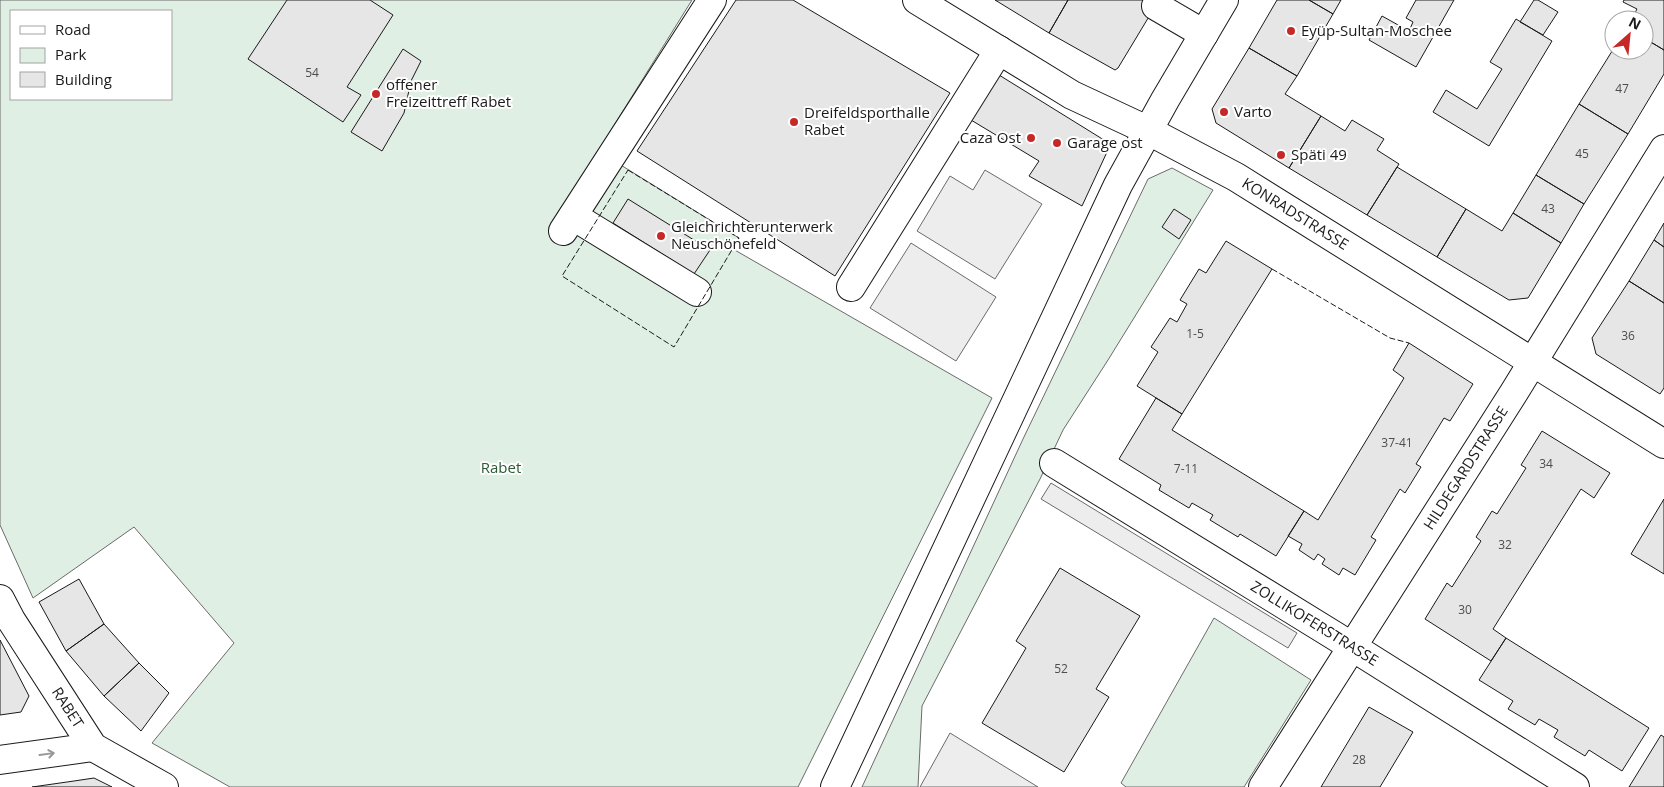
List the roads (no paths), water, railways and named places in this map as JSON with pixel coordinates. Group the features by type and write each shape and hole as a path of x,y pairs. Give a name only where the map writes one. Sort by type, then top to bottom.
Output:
{"street":[{"path":"697,292 568,224 712,0"},
{"name":"KONRADSTRASSE","path":"917,0 1072,95 1147,130 1236,177 1664,444"},
{"path":"835,787 1118,185 1147,130 1224,0"},
{"path":"1156,6 1204,34"},
{"path":"851,288 999,50"},
{"name":"HILDEGARDSTRASSE","path":"1263,787 1532,363 1664,149"},
{"name":"ZOLLIKOFERSTRASSE","path":"1054,463 1575,787"},
{"name":"RABET","path":"0,599 11,620 93,747 164,787"},
{"path":"0,760 93,747"}],"place":[{"name":"Eyüp-Sultan-Moschee","path":"1291,31"},
{"name":"offener Freizeittreff Rabet","path":"376,94"},
{"name":"Varto","path":"1224,112"},
{"name":"Dreifeldsporthalle Rabet","path":"794,122"},
{"name":"Caza Ost","path":"1031,138"},
{"name":"Garage ost","path":"1057,143"},
{"name":"Späti 49","path":"1281,155"},
{"name":"Gleichrichterunterwerk Neuschönefeld","path":"661,236"}],"park label":[{"name":"Rabet","path":"501,468"}]}
